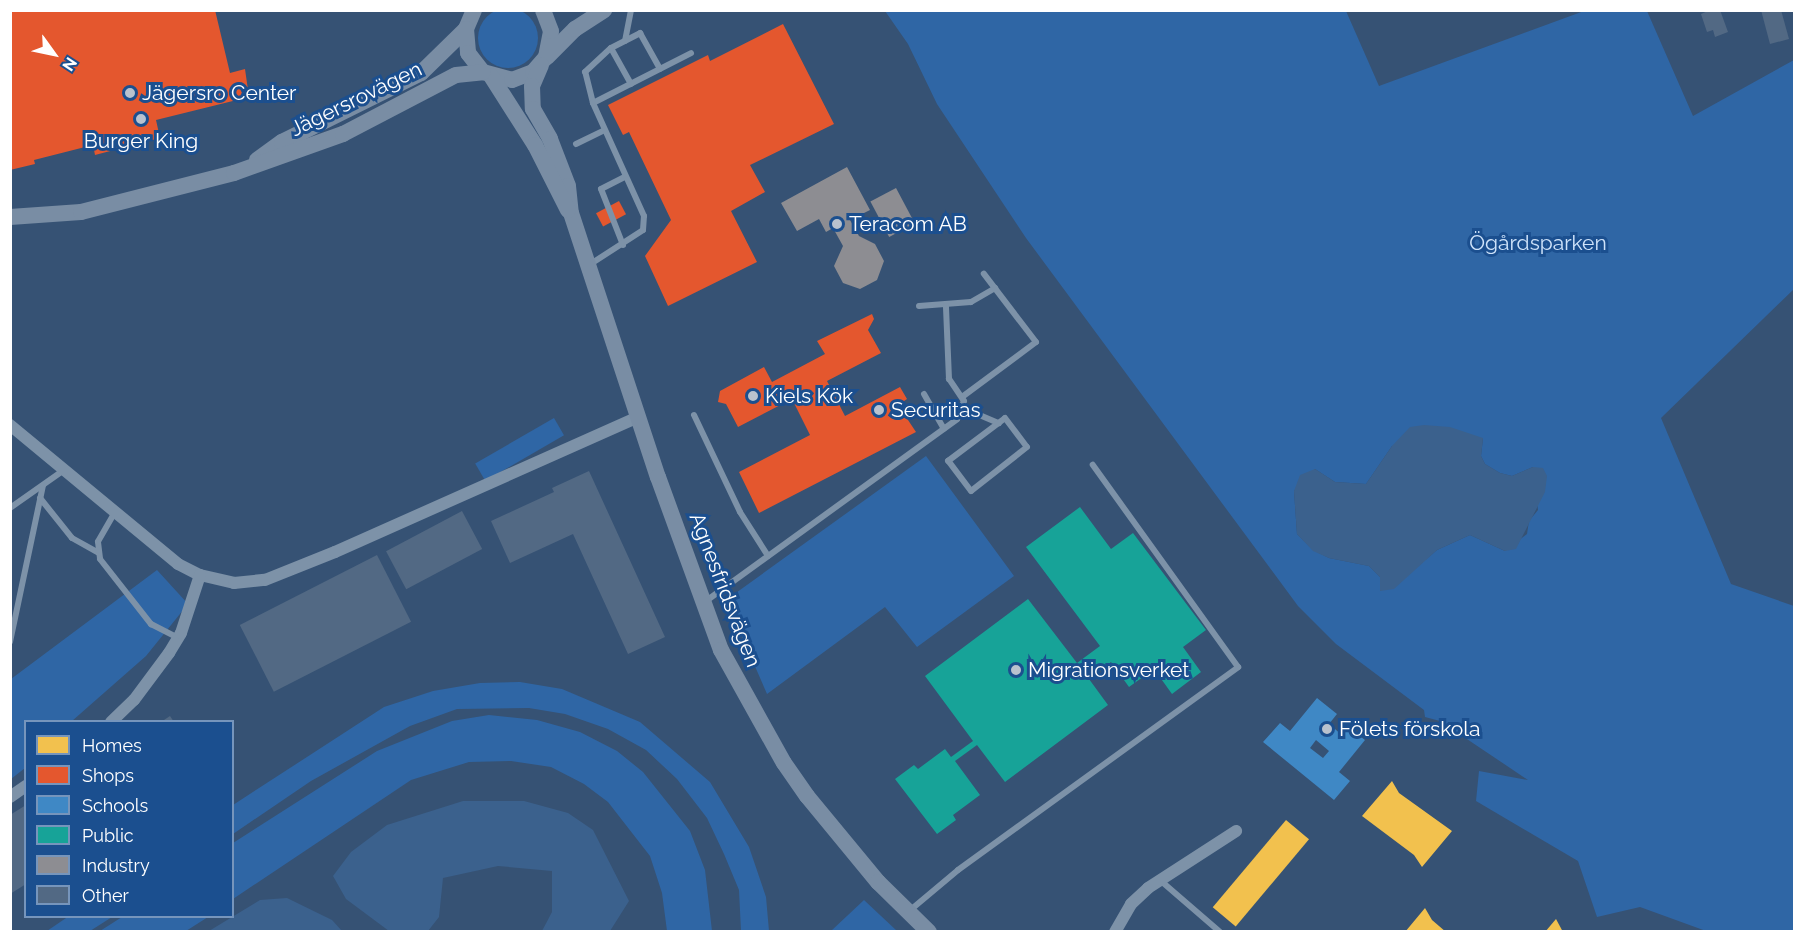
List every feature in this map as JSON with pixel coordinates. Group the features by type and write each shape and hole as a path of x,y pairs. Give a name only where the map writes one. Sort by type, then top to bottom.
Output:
{"main road":[{"path":"466,29 474,10"},
{"name":"Agnesfridsvägen","path":"543,10 551,31 544,61 532,86 533,109 562,169 571,213 588,266 638,417 721,650 784,763 853,853 929,932"},
{"path":"544,61 575,29 604,10"},
{"name":"Agnesfridsvägen","path":"466,29 468,53 487,74 535,145 571,213"},
{"name":"Jägersrovägen","path":"246,168 282,142 421,72 466,29"},
{"name":"Jägersrovägen","path":"10,217 90,210 155,196 291,156 343,134 456,75 487,74 512,80 544,61"}],"street":[{"path":"10,425 169,557 200,575 234,583 265,580 428,513 638,417"},
{"path":"113,720 153,676 179,638 200,575"},
{"path":"10,797 24,787"},
{"path":"1115,932 1131,904 1236,831"}],"lane":[{"path":"625,41 631,10"},
{"path":"588,266 643,231 644,216 603,131 585,72 611,48 640,33 660,69"},
{"path":"611,48 631,84"},
{"path":"593,104 691,53"},
{"path":"576,144 603,131"},
{"path":"624,245 601,189 625,177"},
{"path":"962,397 1036,342 984,274"},
{"path":"919,306 946,306 971,302 995,288"},
{"path":"703,603 957,419 963,408 962,397 949,379 946,306"},
{"path":"924,394 944,429"},
{"path":"963,408 999,423"},
{"path":"694,415 740,512 768,556"},
{"path":"1005,418 1027,447 972,491 948,460 999,423 1005,418"},
{"path":"908,912 958,870 1238,666 1093,465"},
{"path":"10,508 65,469"},
{"path":"10,642 43,485"},
{"path":"40,498 72,538 98,552 145,617 179,638"},
{"path":"98,552 103,530 115,512"},
{"path":"1161,881 1220,932"}],"green space":[{"path":"502,8 514,8 525,13 533,21 538,38 536,50 525,63 514,68 502,68 491,63 483,55 478,44 478,32 483,21 491,13"},
{"name":"Ögårdsparken","path":"885,11 1346,11 1379,86 1584,11 1647,11 1693,116 1794,60 1794,289 1661,418 1731,584 1794,606 1794,931 1706,931 1640,907 1597,917 1578,861 1476,801 1479,771 1528,780 1440,721 1425,717 1424,710 1336,644 1298,606 1026,238 937,104 908,44","holes":["1483,438 1481,456 1485,464 1500,473 1512,476 1533,467 1538,510 1529,521 1527,534 1505,551 1470,535 1437,550 1410,573 1380,591 1380,577 1369,566 1329,558 1313,550 1297,534 1294,491 1315,469 1335,482 1366,484 1392,446"]},
{"path":"554,418 564,435 485,481 475,463"},
{"path":"926,456 1014,576 917,647 885,607 767,694 726,600"},
{"path":"157,570 188,604 146,656 73,720 24,720 24,769 11,779 11,679"},
{"path":"520,682 562,689 640,722 710,782 749,847 766,897 769,931 741,931 739,890 724,854 707,818 677,779 646,750 608,729 565,714 529,708 457,709 410,726 311,781 234,833 234,804 384,707 433,691 480,683"},
{"path":"489,715 537,720 580,732 617,751 643,772 690,831 705,870 712,931 667,931 662,893 650,856 608,802 584,784 551,767 511,761 469,762 411,780 234,898 234,842 377,751 452,721"},
{"path":"864,900 897,931 831,931"},
{"path":"66,918 110,918 90,931 47,931"},
{"path":"120,918 206,918 186,931 100,931"}],"shaded area":[{"path":"1424,425 1450,427 1483,438 1481,456 1485,464 1500,473 1512,476 1533,467 1543,468 1547,476 1545,492 1516,549 1505,551 1470,535 1437,550 1394,589 1380,591 1380,577 1369,566 1329,558 1313,551 1297,534 1294,491 1300,475 1315,469 1335,482 1366,484 1392,446 1410,427"},
{"path":"463,801 524,801 568,813 593,830 629,901 610,931 542,931 552,912 552,871 498,866 443,878 439,917 428,931 389,931 346,899 333,876 351,852 387,825"},
{"path":"287,898 332,920 342,931 209,931 234,918 234,916 260,900"}],"building: Homes":[{"path":"1392,781 1399,793 1452,831 1422,867 1414,855 1362,816"},
{"path":"1286,820 1309,839 1236,927 1213,907"},
{"path":"1425,908 1432,920 1446,932 1405,932"},
{"path":"1556,919 1563,932 1545,932"}],"building: Shops":[{"name":"Jägersro Center","path":"10,10 215,10 230,73 245,69 249,97 156,120 160,138 95,155 93,145 34,160 35,164 10,170"},
{"path":"783,24 834,124 750,165 765,192 731,211 757,262 668,306 645,256 671,220 629,132 623,135 608,105 708,55 710,61"},
{"path":"619,201 626,214 603,226 596,213"},
{"name":"Securitas","path":"872,314 874,319 868,330 881,353 827,381 845,416 900,387 907,399 898,405 916,432 759,513 739,472 810,435 792,399 738,427 726,404 718,402 720,391 764,367 772,382 825,354 817,341"}],"building: Schools":[{"path":"1317,698 1337,714 1329,724 1342,735 1348,727 1365,740 1339,772 1350,781 1334,800 1263,742 1280,723 1290,731","holes":["1316,740 1329,751 1323,758 1310,748"]}],"building: Public":[{"name":"Migrationsverket","path":"1080,507 1111,549 1133,533 1206,630 1183,647 1201,672 1172,694 1154,669 1129,687 1111,662 1089,679 1108,705 1005,782 977,745 955,761 980,795 953,815 956,820 937,834 895,779 914,765 918,769 945,749 951,757 973,741 925,676 1028,599 1077,663 1100,646 1026,547"}],"building: Industry":[{"name":"Teracom AB","path":"847,167 870,210 850,220 859,236 875,244 884,261 877,280 860,289 843,283 834,266 843,246 833,228 826,232 819,219 797,231 781,203"},
{"path":"896,188 915,223 889,237 870,202"}],"building: Other":[{"path":"1710,10 1720,10 1728,32 1715,37 1713,30 1707,32 1701,14"},
{"path":"1761,10 1781,10 1789,39 1770,44"},
{"path":"589,471 665,637 628,654 573,534 510,563 491,521 554,492 552,488"},
{"path":"462,511 482,549 406,589 386,551"},
{"path":"377,555 411,622 274,692 240,625"},
{"path":"24,806 24,885 10,894 10,815"}],"place":[{"name":"Jägersro Center","path":"130,93"},
{"name":"Burger King","path":"141,119"},
{"name":"Teracom AB","path":"837,224"},
{"name":"Kiels Kök","path":"753,396"},
{"name":"Securitas","path":"879,410"},
{"name":"Migrationsverket","path":"1016,670"},
{"name":"Fölets förskola","path":"1327,729"}]}
